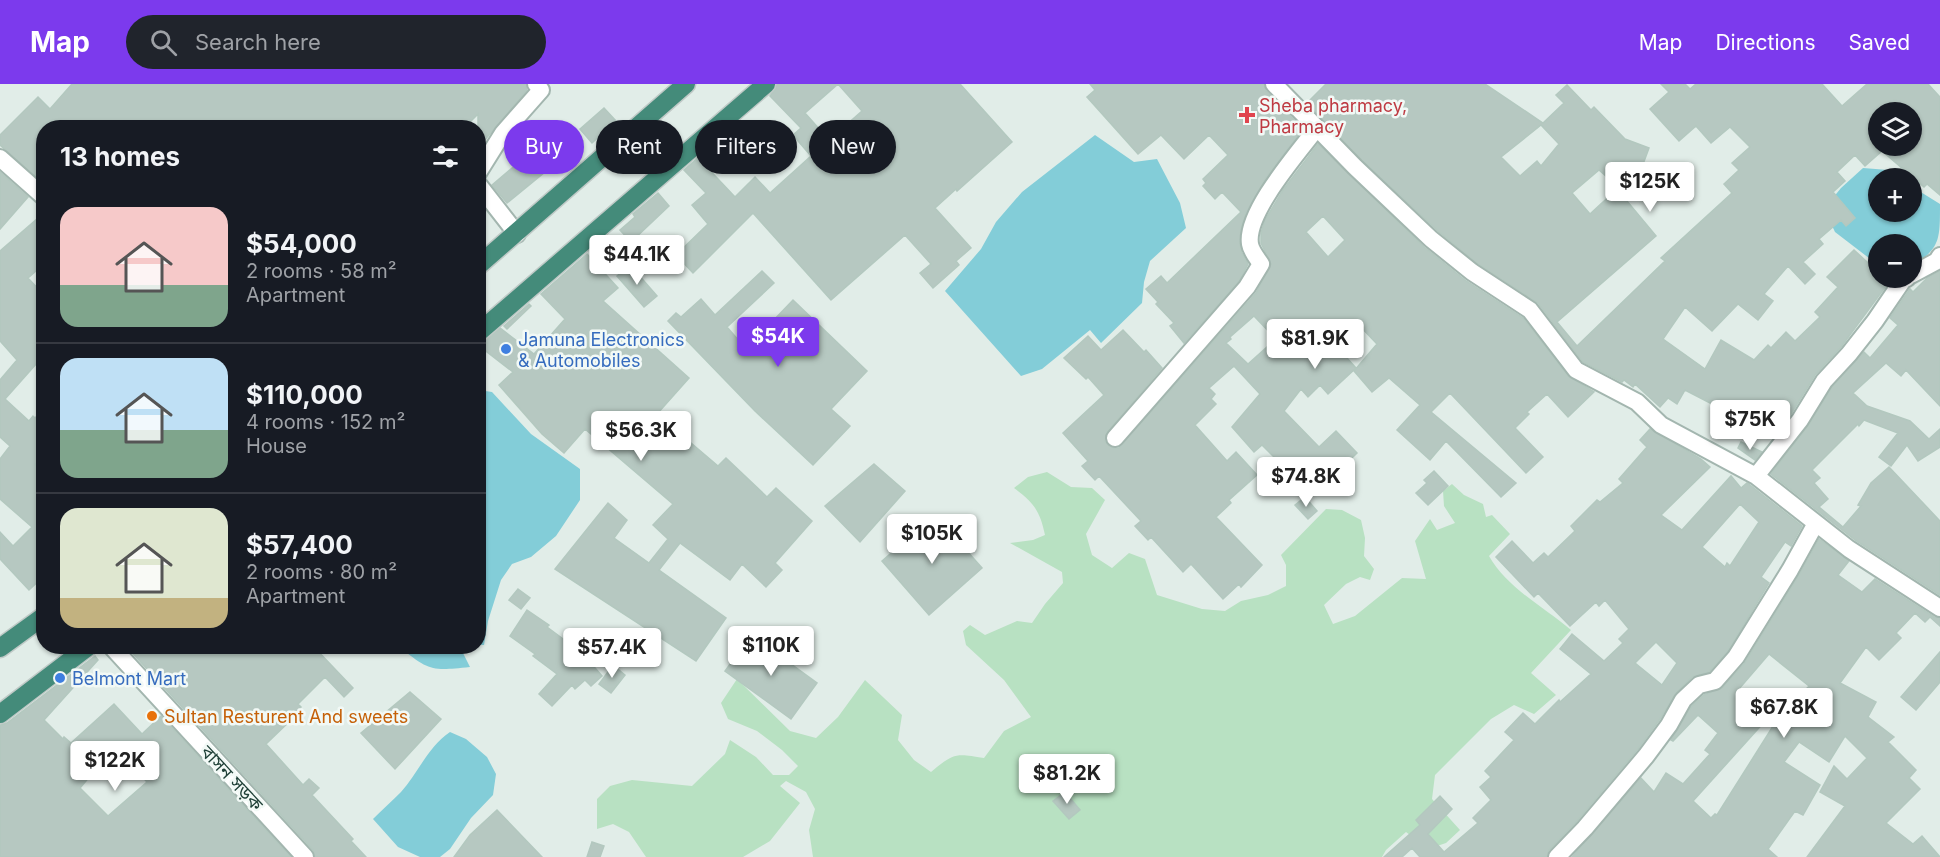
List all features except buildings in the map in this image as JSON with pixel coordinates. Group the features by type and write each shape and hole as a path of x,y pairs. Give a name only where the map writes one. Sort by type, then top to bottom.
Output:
{"highway":[{"path":"486,259 686,84"},
{"path":"486,326 766,84"},
{"path":"0,648 36,622"},
{"path":"0,714 79,654"}],"street":[{"path":"486,160 503,133 541,90 536,84"},
{"path":"1274,84 1355,167 1431,239 1472,272 1530,310 1576,370 1637,402 1660,425 1756,476 1849,549 1940,608"},
{"path":"1115,438 1247,287 1260,269 1261,264 1250,243 1251,228 1258,209 1317,128"},
{"path":"0,158 36,190"},
{"path":"486,193 517,234"},
{"path":"1922,269 1937,261 1940,256"},
{"path":"1756,476 1800,420 1824,381 1849,354 1898,288"},
{"path":"1557,857 1585,828 1646,756 1669,725 1683,700 1699,685 1715,681 1736,657 1816,523"},
{"name":"বাসন সড়ক","path":"118,654 305,857"}],"green space":[{"path":"1047,472 1071,487 1092,488 1105,500 1086,534 1092,555 1112,568 1129,553 1145,559 1157,595 1202,609 1225,611 1241,601 1268,595 1286,586 1286,565 1281,555 1326,509 1342,510 1361,520 1365,538 1364,556 1374,569 1370,580 1360,577 1346,584 1324,605 1333,624 1355,616 1402,578 1426,579 1415,541 1430,519 1437,530 1455,523 1444,506 1443,491 1452,484 1464,495 1483,504 1486,517 1492,515 1510,534 1489,556 1497,567 1516,587 1571,630 1531,673 1556,695 1534,714 1514,705 1491,719 1435,775 1432,799 1460,830 1446,843 1428,849 1406,832 1386,850 1382,857 813,857 809,830 815,809 806,792 786,781 780,786 800,803 770,841 743,857 646,857 629,832 613,824 597,829 597,799 610,786 632,780 692,786 725,754 730,740 756,757 773,775 789,775 798,766 757,731 728,719 721,703 737,679 790,731 816,738 838,717 865,680 902,715 898,740 914,760 931,772 955,756 967,755 984,758 1004,731 1031,717 1004,680 966,645 963,631 970,625 985,635 1017,621 1032,623 1063,583 1062,572 1010,543 1033,540 1045,535 1035,508 1014,488 1028,477"}],"water":[{"path":"1095,135 1134,162 1157,159 1180,203 1186,228 1150,261 1144,282 1142,303 1101,343 1090,330 1042,369 1021,376 945,291 981,249 996,222 1022,192"},
{"path":"1863,168 1868,168 1868,222 1922,222 1922,193 1940,204 1940,227 1933,249 1922,259 1922,234 1868,234 1868,257 1835,232 1824,209 1841,188"},
{"path":"486,391 492,392 531,434 580,469 580,500 556,536 531,557 512,564 501,580 486,633"},
{"path":"408,654 464,654 470,667 439,669 431,668"},
{"path":"450,732 466,739 487,757 496,774 493,795 471,818 450,849 440,857 420,857 398,847 373,819 401,792 435,745"}],"place":[{"name":"Sheba pharmacy, Pharmacy","path":"1247,115"},
{"name":"Jamuna Electronics & Automobiles","path":"506,349"},
{"name":"Belmont Mart","path":"60,678"},
{"name":"Sultan Resturent And sweets","path":"152,716"}]}
